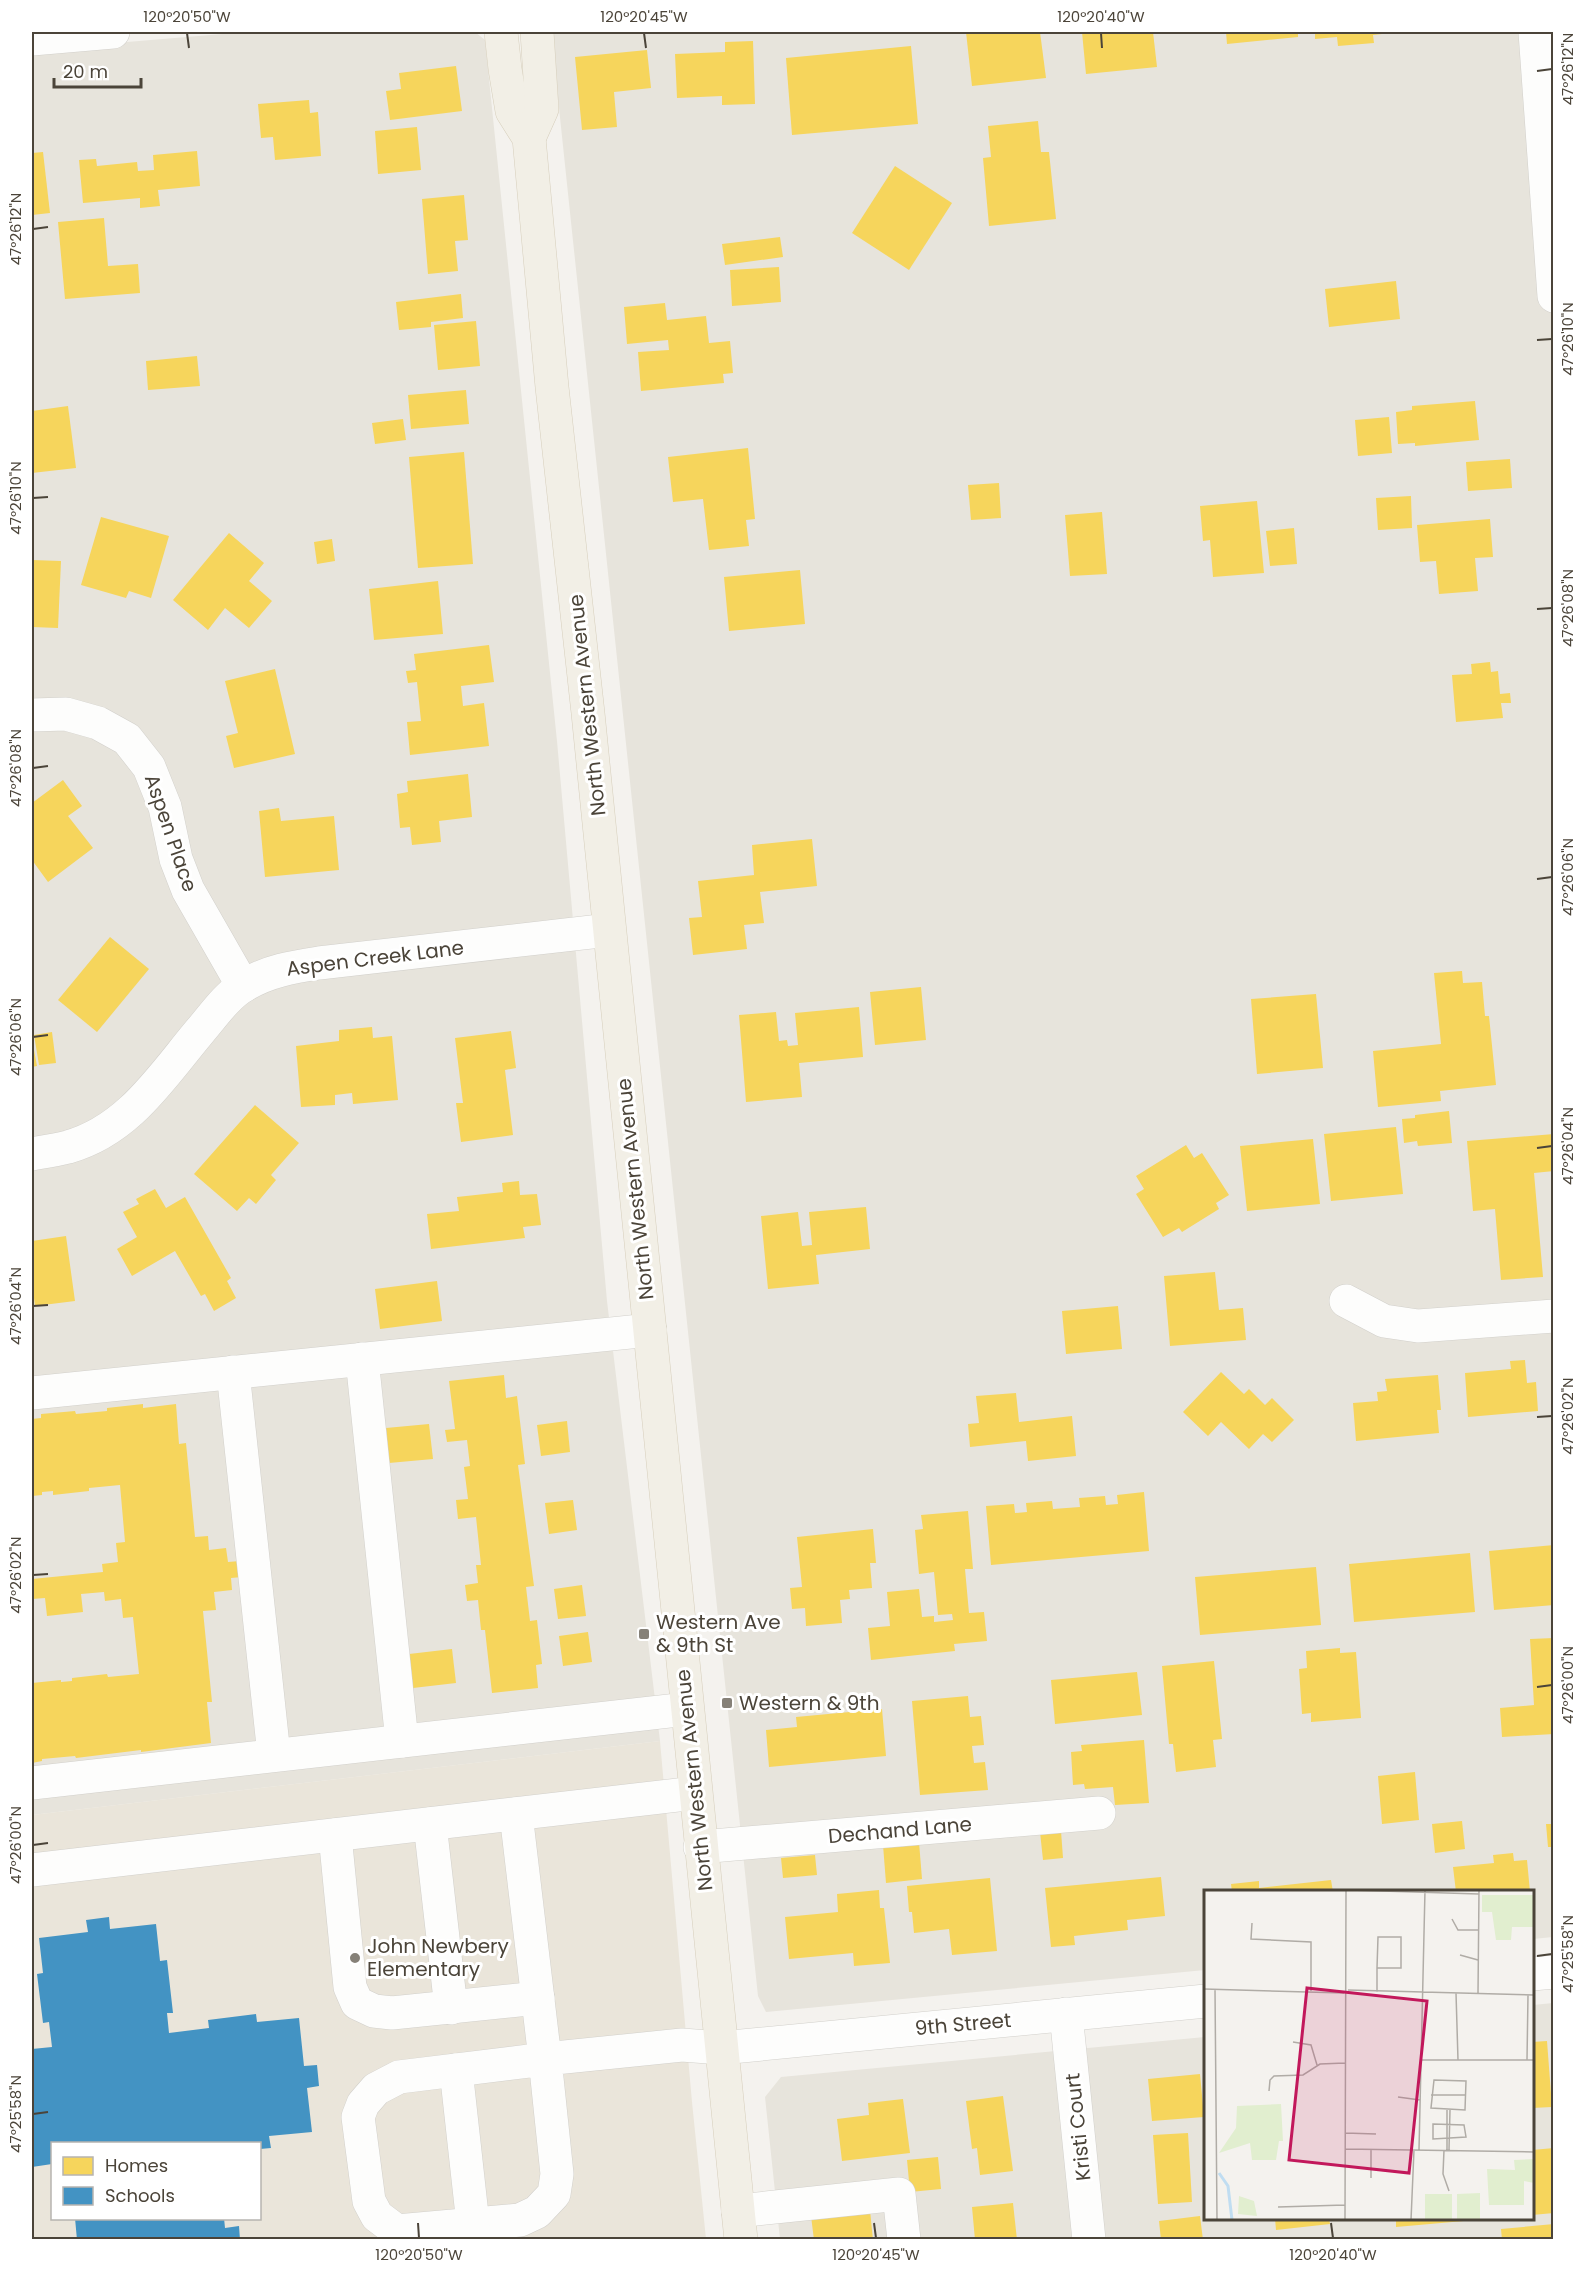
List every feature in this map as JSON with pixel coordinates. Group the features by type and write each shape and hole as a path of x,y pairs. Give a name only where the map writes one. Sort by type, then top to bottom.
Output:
{"main road":[{"name":"North Western Avenue","path":"501,32 512,111 529,138 552,387 588,713 700,1847 740,2225"},
{"path":"529,138 542,110 537,32"}],"street":[{"path":"49,36 113,32"},
{"path":"1535,32 1554,296"},
{"name":"Aspen Place","path":"32,715 66,714 98,723 128,740 149,767 165,807 176,859 188,890 243,986"},
{"name":"Aspen Creek Lane","path":"32,1154 69,1146 99,1134 130,1114 169,1071 219,1009 243,986 281,969 609,930"},
{"path":"1346,1301 1384,1321 1418,1326 1554,1316"},
{"path":"32,1393 650,1330"},
{"path":"362,1359 402,1741"},
{"path":"233,1372 274,1755"},
{"path":"32,1783 687,1709"},
{"path":"32,1870 695,1793"},
{"name":"Dechand Lane","path":"700,1847 1099,1813"},
{"name":"9th Street","path":"516,1814 538,1998 545,2059 558,2174 554,2194 537,2212 520,2220 397,2231 377,2216 369,2201 358,2117 363,2104 376,2090 399,2077 545,2059 682,2045 721,2048 1204,2001"},
{"path":"430,1824 451,2008"},
{"path":"335,1835 350,1988 357,2003 374,2011 392,2013 538,1998"},
{"path":"1534,1974 1554,1972"},
{"name":"Kristi Court","path":"1066,2014 1089,2240"},
{"path":"456,2070 473,2224"},
{"path":"740,2225 899,2194 904,2240"}],"shaded area":[{"path":"246,32 475,32 485,40 557,741 607,1301 660,1741 32,1815 32,50"},
{"path":"551,32 1553,32 1553,1937 1534,1939 1534,1890 1204,1890 1204,1970 766,2012 758,1996"},
{"name":"John Newbery Elementary","path":"660,1741 706,2239 32,2239 32,1815"},
{"path":"1553,2003 1553,2239 780,2239 765,2097 781,2077 1204,2037 1204,2220 1534,2220 1534,2005"}],"building: Homes":[{"path":"966,32 1040,32 1046,78 972,86"},
{"path":"1082,32 1153,32 1157,67 1086,74"},
{"path":"1226,32 1298,32 1298,37 1227,44"},
{"path":"1315,32 1391,33 1373,35 1374,43 1338,46 1337,37 1315,39"},
{"path":"753,41 755,104 722,105 722,96 677,98 675,54 725,52 725,42"},
{"path":"911,46 918,124 792,135 786,58"},
{"path":"647,50 651,88 614,92 617,127 582,130 575,57"},
{"path":"456,66 462,111 390,120 386,91 401,89 399,73"},
{"path":"309,100 310,113 318,112 321,156 275,160 273,137 261,138 258,104"},
{"path":"1038,121 1041,152 1049,152 1056,219 989,226 983,158 991,157 988,126"},
{"path":"417,127 421,170 378,174 375,131"},
{"path":"197,151 200,186 158,190 160,206 140,208 140,198 83,203 79,160 96,159 97,166 137,162 138,171 154,170 153,155"},
{"path":"43,152 50,213 32,215 32,153"},
{"path":"895,166 952,203 909,270 852,233"},
{"path":"464,195 468,240 455,241 458,271 428,274 422,199"},
{"path":"104,218 108,266 138,264 140,293 65,299 58,222"},
{"path":"780,237 783,257 725,265 722,244"},
{"path":"779,267 781,302 732,306 730,270"},
{"path":"1396,281 1400,319 1329,327 1325,289"},
{"path":"461,294 463,318 431,322 431,327 399,330 396,302"},
{"path":"665,303 667,320 706,316 709,343 730,341 733,373 723,374 724,383 641,391 638,352 669,350 668,340 627,344 624,307"},
{"path":"476,321 480,366 438,370 434,325"},
{"path":"197,356 200,386 148,390 146,361"},
{"path":"466,390 469,424 411,429 408,395"},
{"path":"1475,401 1479,440 1415,446 1415,443 1398,444 1396,412 1412,410 1412,406"},
{"path":"68,406 76,468 32,473 32,411"},
{"path":"1389,417 1392,453 1358,456 1355,420"},
{"path":"403,419 406,440 375,444 372,423"},
{"path":"748,448 755,519 746,520 749,546 709,550 703,499 673,502 668,457"},
{"path":"464,452 473,564 418,568 409,457"},
{"path":"1510,459 1512,488 1468,491 1466,462"},
{"path":"999,483 1001,518 971,520 968,485"},
{"path":"1411,496 1412,528 1378,530 1376,498"},
{"path":"1257,501 1264,573 1213,577 1210,540 1203,541 1200,506"},
{"path":"1102,512 1107,574 1070,576 1065,515"},
{"path":"101,517 169,536 151,598 129,591 126,598 81,585"},
{"path":"1490,519 1493,557 1475,558 1478,591 1439,594 1436,561 1420,562 1417,525"},
{"path":"1294,528 1297,564 1270,566 1266,531"},
{"path":"229,533 264,563 249,581 272,601 249,628 225,608 208,630 173,600"},
{"path":"332,539 335,561 317,564 314,542"},
{"path":"32,560 61,561 58,628 32,627"},
{"path":"800,570 805,624 729,631 724,577"},
{"path":"438,581 443,634 374,640 369,589"},
{"path":"489,645 494,682 461,686 463,706 484,703 489,746 410,755 407,722 421,721 417,682 408,683 406,671 416,670 414,654"},
{"path":"1490,662 1491,672 1498,671 1500,694 1510,693 1511,703 1501,703 1503,718 1456,722 1452,675 1472,674 1471,664"},
{"path":"275,669 295,754 234,768 226,736 238,733 225,681"},
{"path":"468,774 472,817 439,821 441,842 412,845 410,827 400,828 397,794 408,792 407,781"},
{"path":"63,780 82,806 68,816 93,848 48,882 32,860 32,803"},
{"path":"279,808 281,821 334,816 339,870 265,877 259,811"},
{"path":"812,839 817,886 760,892 764,923 744,925 747,949 693,955 689,918 702,917 698,881 754,875 752,845"},
{"path":"110,937 149,969 97,1032 58,1000"},
{"path":"1462,971 1463,983 1482,982 1485,1016 1489,1016 1496,1085 1440,1091 1441,1101 1378,1107 1373,1051 1441,1044 1434,973"},
{"path":"921,987 926,1040 875,1045 870,992"},
{"path":"1316,994 1323,1068 1257,1074 1251,999"},
{"path":"859,1007 863,1057 799,1063 802,1097 746,1102 739,1015 776,1012 779,1041 787,1040 788,1046 798,1045 795,1013"},
{"path":"372,1027 373,1038 392,1036 398,1100 353,1104 352,1093 335,1095 335,1105 301,1107 296,1046 339,1041 339,1030"},
{"path":"511,1031 516,1068 505,1070 513,1135 461,1142 456,1103 463,1103 455,1038"},
{"path":"52,1032 56,1063 39,1065 34,1035"},
{"path":"32,1039 37,1066 32,1067"},
{"path":"255,1105 299,1143 271,1175 276,1180 256,1204 249,1198 237,1211 194,1174"},
{"path":"1449,1111 1452,1143 1418,1146 1417,1141 1404,1143 1402,1119"},
{"path":"1396,1127 1403,1194 1331,1201 1324,1134"},
{"path":"1554,1134 1554,1171 1534,1173 1543,1277 1501,1280 1495,1209 1473,1211 1467,1141"},
{"path":"1313,1139 1320,1204 1247,1211 1240,1146"},
{"path":"1186,1145 1194,1158 1202,1153 1229,1195 1216,1203 1219,1209 1182,1232 1179,1228 1163,1237 1136,1194 1144,1189 1136,1176"},
{"path":"519,1181 520,1195 537,1194 541,1225 523,1227 525,1238 431,1249 427,1214 459,1211 457,1197 503,1192 502,1183"},
{"path":"155,1189 166,1208 185,1197 231,1278 227,1281 236,1298 214,1311 205,1294 201,1296 175,1251 132,1276 117,1249 137,1237 123,1212 139,1204 136,1199"},
{"path":"866,1207 870,1249 816,1255 819,1284 768,1289 761,1216 798,1212 802,1246 812,1245 809,1212"},
{"path":"66,1236 75,1301 35,1306 34,1298 32,1298 32,1241"},
{"path":"1215,1272 1219,1310 1243,1308 1246,1340 1170,1346 1164,1276"},
{"path":"437,1281 442,1321 380,1329 375,1289"},
{"path":"1118,1306 1122,1349 1066,1354 1062,1311"},
{"path":"1525,1360 1527,1383 1536,1382 1538,1411 1468,1417 1465,1373 1511,1369 1510,1361"},
{"path":"1221,1372 1244,1394 1249,1389 1265,1405 1272,1398 1294,1420 1272,1442 1263,1434 1249,1449 1221,1422 1208,1436 1183,1412"},
{"path":"504,1375 506,1398 517,1396 525,1464 518,1465 534,1586 526,1587 530,1621 537,1620 542,1664 536,1665 538,1688 492,1693 485,1630 481,1630 478,1600 467,1601 465,1585 478,1583 476,1565 481,1565 476,1517 458,1519 456,1500 468,1499 464,1467 470,1466 467,1440 447,1442 445,1430 455,1429 449,1381"},
{"path":"1438,1375 1441,1410 1437,1410 1439,1433 1356,1441 1353,1403 1378,1401 1377,1392 1387,1391 1385,1379"},
{"path":"1016,1393 1019,1422 1072,1416 1076,1456 1028,1461 1026,1441 970,1447 968,1424 979,1423 976,1396"},
{"path":"143,1404 143,1408 176,1404 179,1444 186,1443 195,1537 208,1536 209,1550 226,1548 228,1562 240,1561 242,1577 231,1578 232,1590 214,1592 216,1610 203,1611 212,1702 207,1702 211,1743 141,1752 141,1750 76,1758 75,1756 42,1759 42,1761 32,1763 32,1683 72,1681 72,1678 107,1674 108,1677 139,1674 133,1617 123,1618 121,1599 105,1601 104,1592 81,1594 83,1612 47,1616 45,1598 32,1599 32,1579 103,1572 102,1564 118,1562 116,1543 125,1542 120,1485 53,1495 53,1491 42,1492 42,1495 32,1496 32,1419 41,1418 41,1414 107,1411 107,1408"},
{"path":"567,1421 570,1452 541,1456 537,1425"},
{"path":"429,1424 433,1459 389,1463 386,1428"},
{"path":"1144,1492 1149,1551 991,1565 986,1506 1014,1504 1015,1513 1027,1512 1026,1503 1052,1501 1053,1509 1080,1507 1079,1498 1105,1496 1106,1505 1118,1504 1117,1495"},
{"path":"573,1500 577,1530 549,1534 545,1503"},
{"path":"968,1511 973,1569 965,1569 969,1613 984,1612 987,1641 954,1644 955,1651 871,1660 868,1628 890,1626 887,1592 919,1589 922,1617 934,1616 934,1622 953,1620 952,1614 938,1615 934,1572 919,1574 915,1530 923,1529 921,1515"},
{"path":"873,1529 876,1563 870,1563 872,1588 849,1590 850,1599 840,1600 842,1623 806,1626 805,1608 792,1609 790,1588 802,1587 797,1537"},
{"path":"1554,1545 1554,1605 1494,1610 1489,1551"},
{"path":"1470,1553 1475,1612 1354,1622 1349,1564"},
{"path":"1316,1567 1321,1625 1200,1635 1195,1577"},
{"path":"582,1585 586,1616 558,1619 554,1589"},
{"path":"588,1632 592,1662 563,1666 559,1636"},
{"path":"1554,1638 1554,1734 1502,1737 1500,1708 1534,1705 1530,1639"},
{"path":"1340,1648 1340,1653 1356,1652 1361,1718 1311,1722 1311,1713 1302,1714 1299,1669 1307,1668 1306,1651"},
{"path":"452,1649 456,1683 413,1688 409,1654"},
{"path":"1214,1661 1222,1739 1213,1740 1216,1767 1176,1772 1173,1744 1169,1744 1162,1666"},
{"path":"1137,1672 1142,1715 1055,1724 1051,1680"},
{"path":"968,1696 970,1717 981,1716 984,1745 972,1746 974,1763 985,1762 988,1790 920,1795 912,1701"},
{"path":"882,1709 886,1756 769,1767 766,1730 797,1727 796,1717"},
{"path":"1144,1740 1149,1803 1115,1805 1113,1787 1085,1789 1084,1784 1073,1785 1071,1752 1082,1751 1081,1745"},
{"path":"1415,1772 1419,1820 1382,1824 1378,1776"},
{"path":"1462,1821 1465,1849 1435,1853 1432,1824"},
{"path":"1546,1824 1554,1824 1554,1847 1548,1847"},
{"path":"1061,1831 1063,1858 1043,1860 1040,1832"},
{"path":"919,1842 922,1879 886,1883 883,1845"},
{"path":"1513,1853 1514,1861 1527,1860 1530,1890 1456,1890 1453,1867 1494,1863 1493,1855"},
{"path":"815,1855 817,1875 783,1878 781,1858"},
{"path":"1161,1877 1165,1916 1127,1920 1128,1930 1074,1936 1075,1945 1051,1947 1045,1888"},
{"path":"990,1878 997,1951 952,1955 949,1929 914,1933 912,1912 909,1912 907,1886"},
{"path":"1331,1880 1333,1890 1232,1890 1231,1884 1259,1881 1259,1888"},
{"path":"879,1890 880,1908 884,1908 890,1963 854,1966 853,1953 789,1959 785,1917 838,1912 837,1894"},
{"path":"1547,2041 1552,2107 1534,2108 1534,2042"},
{"path":"1200,2074 1204,2117 1152,2121 1148,2079"},
{"path":"1003,2096 1013,2171 980,2175 977,2148 972,2149 966,2101"},
{"path":"903,2099 910,2153 842,2161 837,2119 869,2115 868,2103"},
{"path":"1188,2133 1192,2202 1158,2204 1153,2135"},
{"path":"1554,2148 1554,2178 1551,2178 1554,2213 1534,2215 1534,2150"},
{"path":"938,2157 941,2189 910,2192 907,2160"},
{"path":"1013,2203 1017,2240 975,2240 972,2207"},
{"path":"870,2210 873,2240 814,2240 811,2216"},
{"path":"1200,2216 1203,2240 1161,2240 1159,2221"},
{"path":"1275,2220 1329,2220 1330,2224 1276,2230"},
{"path":"1396,2220 1475,2220 1396,2227"},
{"path":"1554,2224 1554,2240 1502,2240 1501,2229"}],"building: Schools":[{"path":"109,1917 110,1929 156,1924 160,1961 167,1960 173,2013 167,2013 169,2033 209,2028 208,2020 256,2014 257,2022 299,2018 304,2066 317,2065 319,2086 307,2088 312,2132 269,2136 271,2148 261,2149 261,2142 51,2142 51,2164 32,2167 32,2049 52,2047 49,2022 43,2023 37,1974 43,1973 39,1938 88,1932 86,1920"},
{"path":"75,2220 224,2220 225,2228 239,2226 240,2240 77,2240"}],"place":[{"name":"Western Ave & 9th St","path":"644,1634"},
{"name":"Western & 9th","path":"727,1703"},
{"name":"John Newbery Elementary","path":"355,1958"}]}
